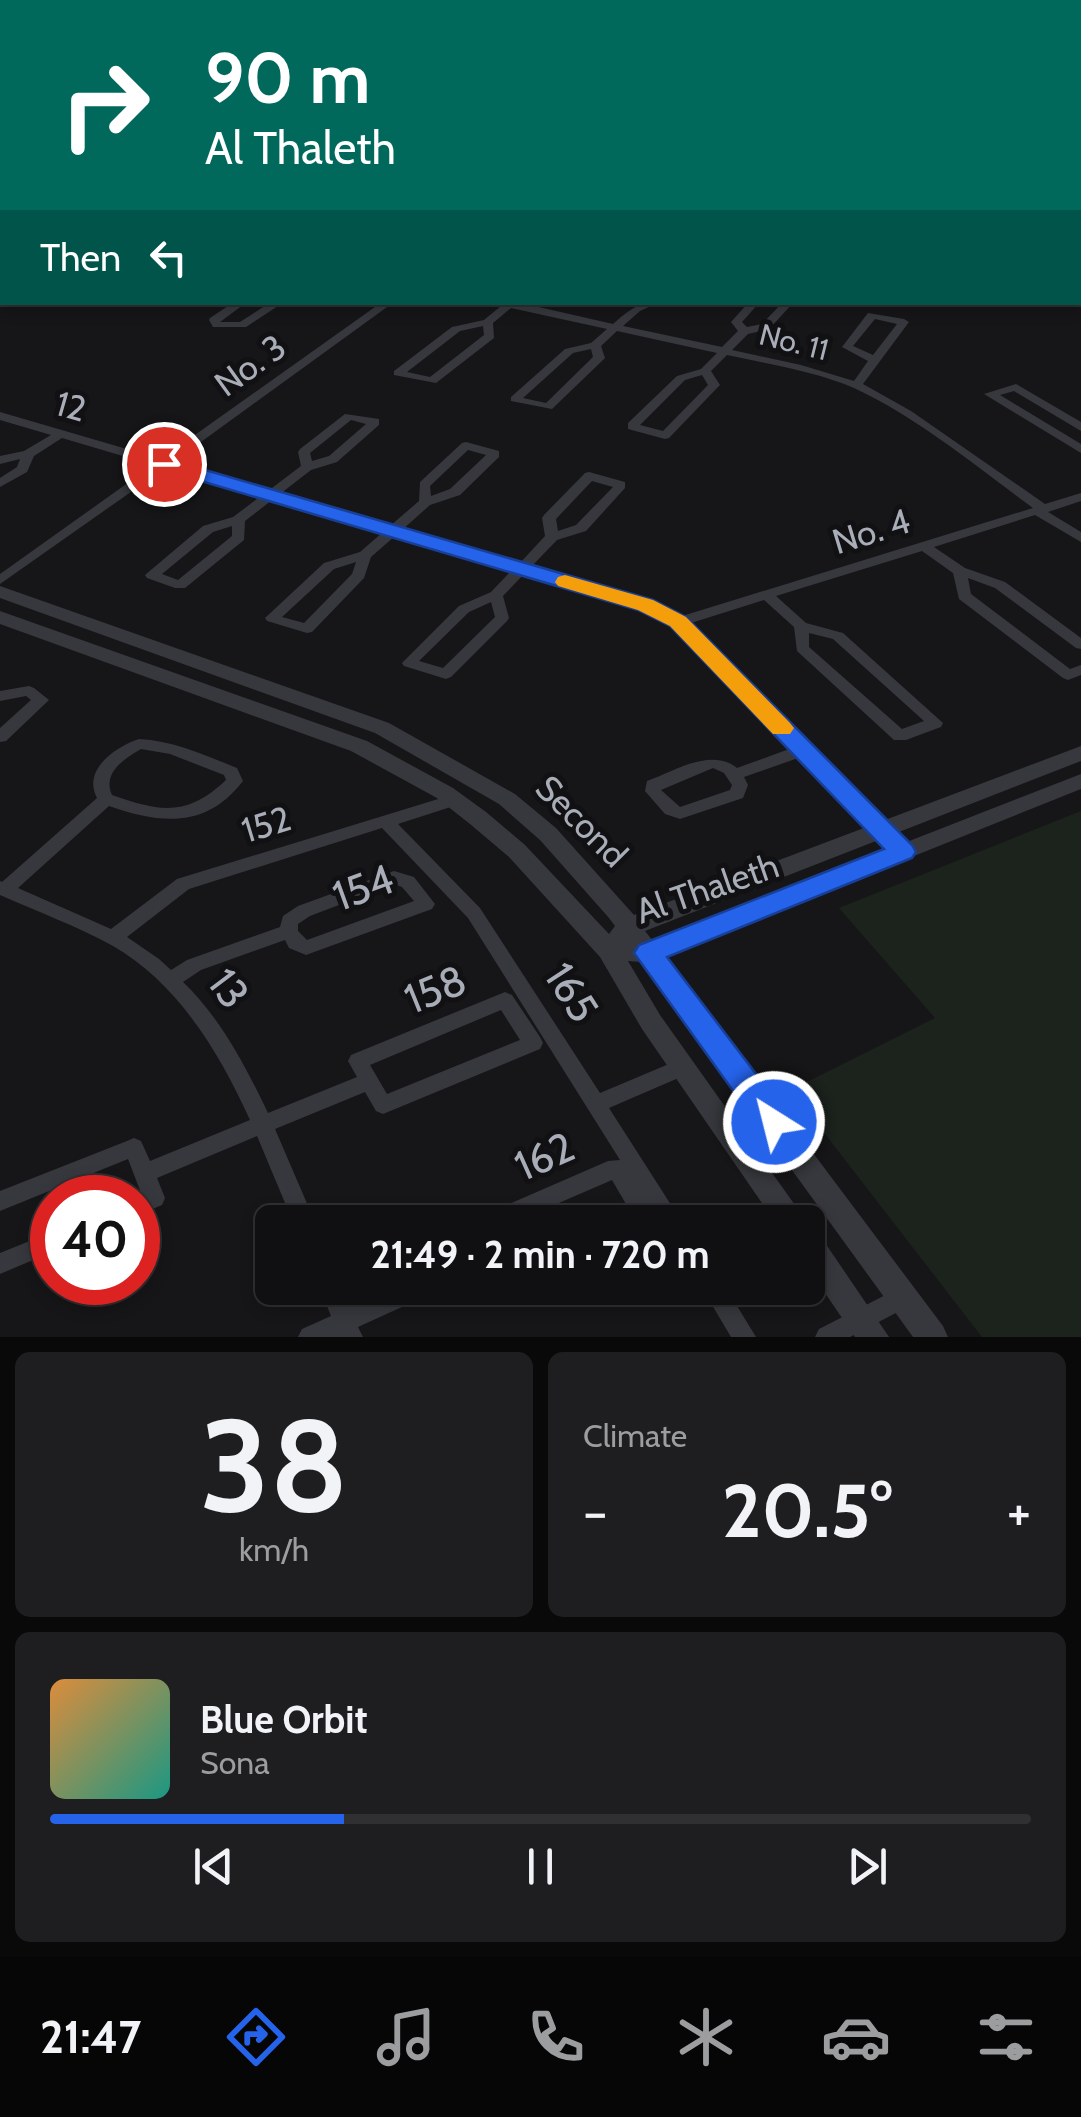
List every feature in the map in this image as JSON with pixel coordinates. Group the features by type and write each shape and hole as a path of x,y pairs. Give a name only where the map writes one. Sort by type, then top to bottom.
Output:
{"street":[{"path":"237,305 214,320 217,325 242,325 274,305"},
{"name":"No. 3","path":"0,580 385,305"},
{"path":"488,322 490,336 432,381 398,373 456,329 488,322 505,305"},
{"name":"No. 11","path":"516,305 796,367 856,385 908,413 1080,543"},
{"path":"744,331 736,322 752,305"},
{"path":"705,371 714,384 666,435 632,426 682,378 705,371 744,331 765,328 786,305"},
{"path":"595,346 600,358 548,407 515,399 569,350 595,346 633,306"},
{"path":"856,385 904,322 872,315 847,346 875,360"},
{"path":"1081,427 1016,387 990,394 1081,449"},
{"name":"12","path":"0,416 645,605 678,622 903,852"},
{"path":"238,520 239,537 180,585 152,575 208,529 238,520 307,467 333,460 375,422 349,416 304,452 307,467"},
{"path":"0,460 28,454 60,434"},
{"path":"365,555 359,575 307,629 272,618 329,566 365,555 425,502 455,492 495,454 466,446 424,485 425,502"},
{"path":"0,483 23,469 28,454"},
{"path":"496,595 502,618 446,674 409,662 464,609 496,595 552,537 580,528 621,485 589,476 549,518 552,537"},
{"name":"No. 4","path":"678,622 1081,497"},
{"path":"924,546 960,571 1000,585 1081,645"},
{"path":"960,571 964,596 1068,675 1081,670"},
{"name":"Second","path":"0,592 334,708 426,750 507,800 548,834 629,926 932,1337"},
{"path":"766,594 800,626 838,636 934,723 900,736 802,648 800,626"},
{"name":"Second","path":"0,617 312,727 374,754 454,800 516,851 609,950 683,1067 780,1205"},
{"path":"0,696 29,690 42,700 0,736"},
{"path":"139,744 157,744 232,772 235,781 211,802 172,816 154,816 106,799 100,788 101,775 120,754 139,744"},
{"path":"734,775 802,750"},
{"name":"Al Thaleth","path":"609,950 629,926 1081,753"},
{"path":"704,764 721,764 734,775 740,785 737,794 684,813 671,810 652,788 704,764"},
{"name":"Al Thaleth","path":"609,950 648,953 1081,781"},
{"path":"2,889 106,799"},
{"name":"152","path":"112,938 183,884 454,800"},
{"name":"165","path":"385,821 474,913 660,1205"},
{"name":"154","path":"394,878 408,882 426,904 306,948 296,943 289,931 289,920 304,911 394,878"},
{"name":"13","path":"2,889 112,938 172,979 214,1031 296,1205"},
{"name":"154","path":"172,979 194,965 289,931"},
{"name":"158","path":"505,1000 533,1043 383,1106 369,1081 358,1061 505,1000"},
{"path":"596,1104 683,1067"},
{"path":"0,1201 134,1147 145,1174 369,1081"},
{"name":"162","path":"531,1205 616,1168 640,1205"},
{"path":"0,1264 30,1251"},
{"path":"825,1268 867,1328"},
{"path":"827,1337 867,1328 903,1297"},
{"path":"337,1305 348,1329"},
{"path":"310,1337 348,1329 389,1305"},
{"path":"724,1305 744,1337"}],"shaded area":[{"path":"1081,811 1081,1337 982,1337 791,1090 935,1018 839,908"}],"slow traffic":[{"path":"565,582 645,605 678,622 782,728"}],"route":[{"path":"164,464 645,605 678,622 903,852 648,953 774,1122"}]}
